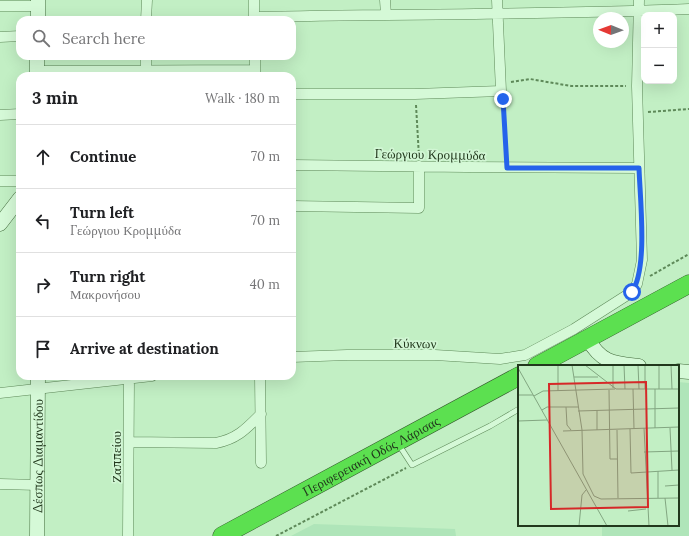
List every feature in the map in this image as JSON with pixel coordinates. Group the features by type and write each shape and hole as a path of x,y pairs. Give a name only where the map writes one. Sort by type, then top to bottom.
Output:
{"highway":[{"path":"531,360 588,340 689,284"},
{"name":"Περιφερειακή Οδός Λάρισας","path":"222,536 518,377"}],"street":[{"path":"146,16 147,0"},
{"path":"254,0 254,16"},
{"path":"385,0 386,15"},
{"path":"296,94 416,94 501,87 497,0"},
{"path":"637,284 642,260 637,86 639,0"},
{"path":"0,6 38,3 38,16"},
{"path":"296,18 386,15 498,15 689,9"},
{"path":"0,37 16,36"},
{"path":"37,60 37,72"},
{"path":"146,60 146,72"},
{"path":"255,60 255,72"},
{"path":"0,115 16,114"},
{"name":"Γεώργιου Κρομμύδα","path":"296,165 639,168"},
{"path":"296,206 419,208 419,166"},
{"path":"0,181 16,181"},
{"path":"0,224 16,203"},
{"name":"Κύκνων","path":"296,357 428,355 531,360 574,329 625,297 637,284"},
{"path":"588,340 593,349 606,360 634,365"},
{"path":"679,371 689,372"},
{"path":"0,393 39,383 106,380"},
{"name":"Ζαππείου","path":"128,536 129,380"},
{"path":"260,380 261,463"},
{"name":"Δέσπως Διαμαντίδου","path":"38,536 39,383"},
{"path":"129,442 228,441 239,435 260,414"},
{"path":"0,484 38,485"}],"lane":[{"path":"398,442 412,465 490,426 518,410"}],"path":[{"path":"507,168 505,117 501,87 530,79 571,86 637,86"},
{"path":"416,94 419,166"},
{"path":"638,113 689,109"},
{"path":"637,284 689,254"},
{"path":"276,536 412,465"}],"green space":[{"path":"679,382 689,383 689,536 602,536 602,526 679,526"},
{"path":"314,524 455,529 456,536 291,536"}],"route":[{"path":"503,99 507,168 639,168 642,260 637,284 632,292"}]}
